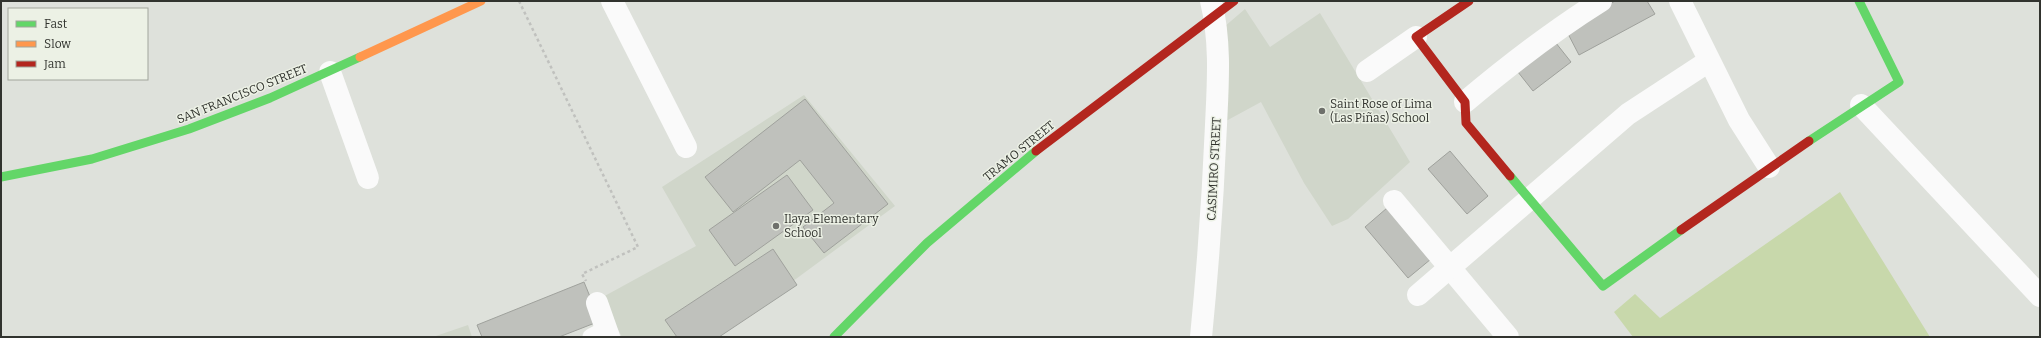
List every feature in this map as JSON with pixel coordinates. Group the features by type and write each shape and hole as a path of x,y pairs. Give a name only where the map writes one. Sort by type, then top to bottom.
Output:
{"street":[{"name":"SAN FRANCISCO STREET","path":"1,177 92,159 188,129 270,98 330,72 481,1"},
{"path":"612,1 686,147"},
{"name":"TRAMO STREET","path":"834,337 927,243 979,198 1212,8 1234,1"},
{"path":"1367,71 1469,1"},
{"path":"1465,102 1521,56 1563,25 1601,1"},
{"path":"1680,1 1739,120 1769,167"},
{"path":"1416,37 1465,102 1466,123 1603,286 1769,167 1861,105 1899,82 1859,1"},
{"name":"CASIMIRO STREET","path":"1201,337 1213,200 1219,56 1212,8"},
{"path":"1418,295 1628,114 1709,61"},
{"path":"330,72 368,178"},
{"path":"1861,105 2040,296"},
{"path":"1394,201 1451,267 1508,337"},
{"path":"597,303 602,334"}],"path":[{"path":"519,1 638,247 582,274 597,303"}],"shaded area":[{"name":"Saint Rose of Lima (Las Piñas) School","path":"1245,9 1270,47 1320,13 1410,162 1348,219 1332,226 1304,183 1261,102 1226,121 1224,27"},
{"name":"Ilaya Elementary School","path":"804,95 895,206 717,337 622,337 601,298 696,246 662,187"},
{"path":"468,325 472,337 433,337"}],"green space":[{"path":"1840,192 1930,337 1633,337 1614,312 1635,294 1660,318"}],"building":[{"path":"1615,1 1647,1 1655,14 1579,55 1565,28"},
{"path":"1552,38 1571,62 1533,91 1514,67"},
{"path":"805,99 888,204 824,253 803,227 834,203 800,160 733,212 705,177"},
{"path":"1450,151 1488,196 1467,214 1428,169"},
{"path":"787,175 813,210 735,266 709,230"},
{"path":"1387,208 1431,259 1408,278 1365,227"},
{"path":"773,249 797,285 719,337 677,337 665,320"},
{"path":"584,282 600,321 559,337 482,337 477,325"}],"traffic: fast":[{"path":"1809,141 1899,82 1859,1"},
{"path":"1,177 92,159 189,129 270,98 360,57"},
{"path":"834,337 927,243 1036,151"},
{"path":"1510,176 1603,286 1681,230"}],"traffic: slow":[{"path":"360,57 481,1"}],"traffic: jam":[{"path":"1036,151 1234,1"},
{"path":"1469,1 1416,37 1465,102 1466,123 1510,176"},
{"path":"1681,230 1809,141"}],"place":[{"name":"Saint Rose of Lima (Las Piñas) School","path":"1322,111"},
{"name":"Ilaya Elementary School","path":"776,226"}]}
